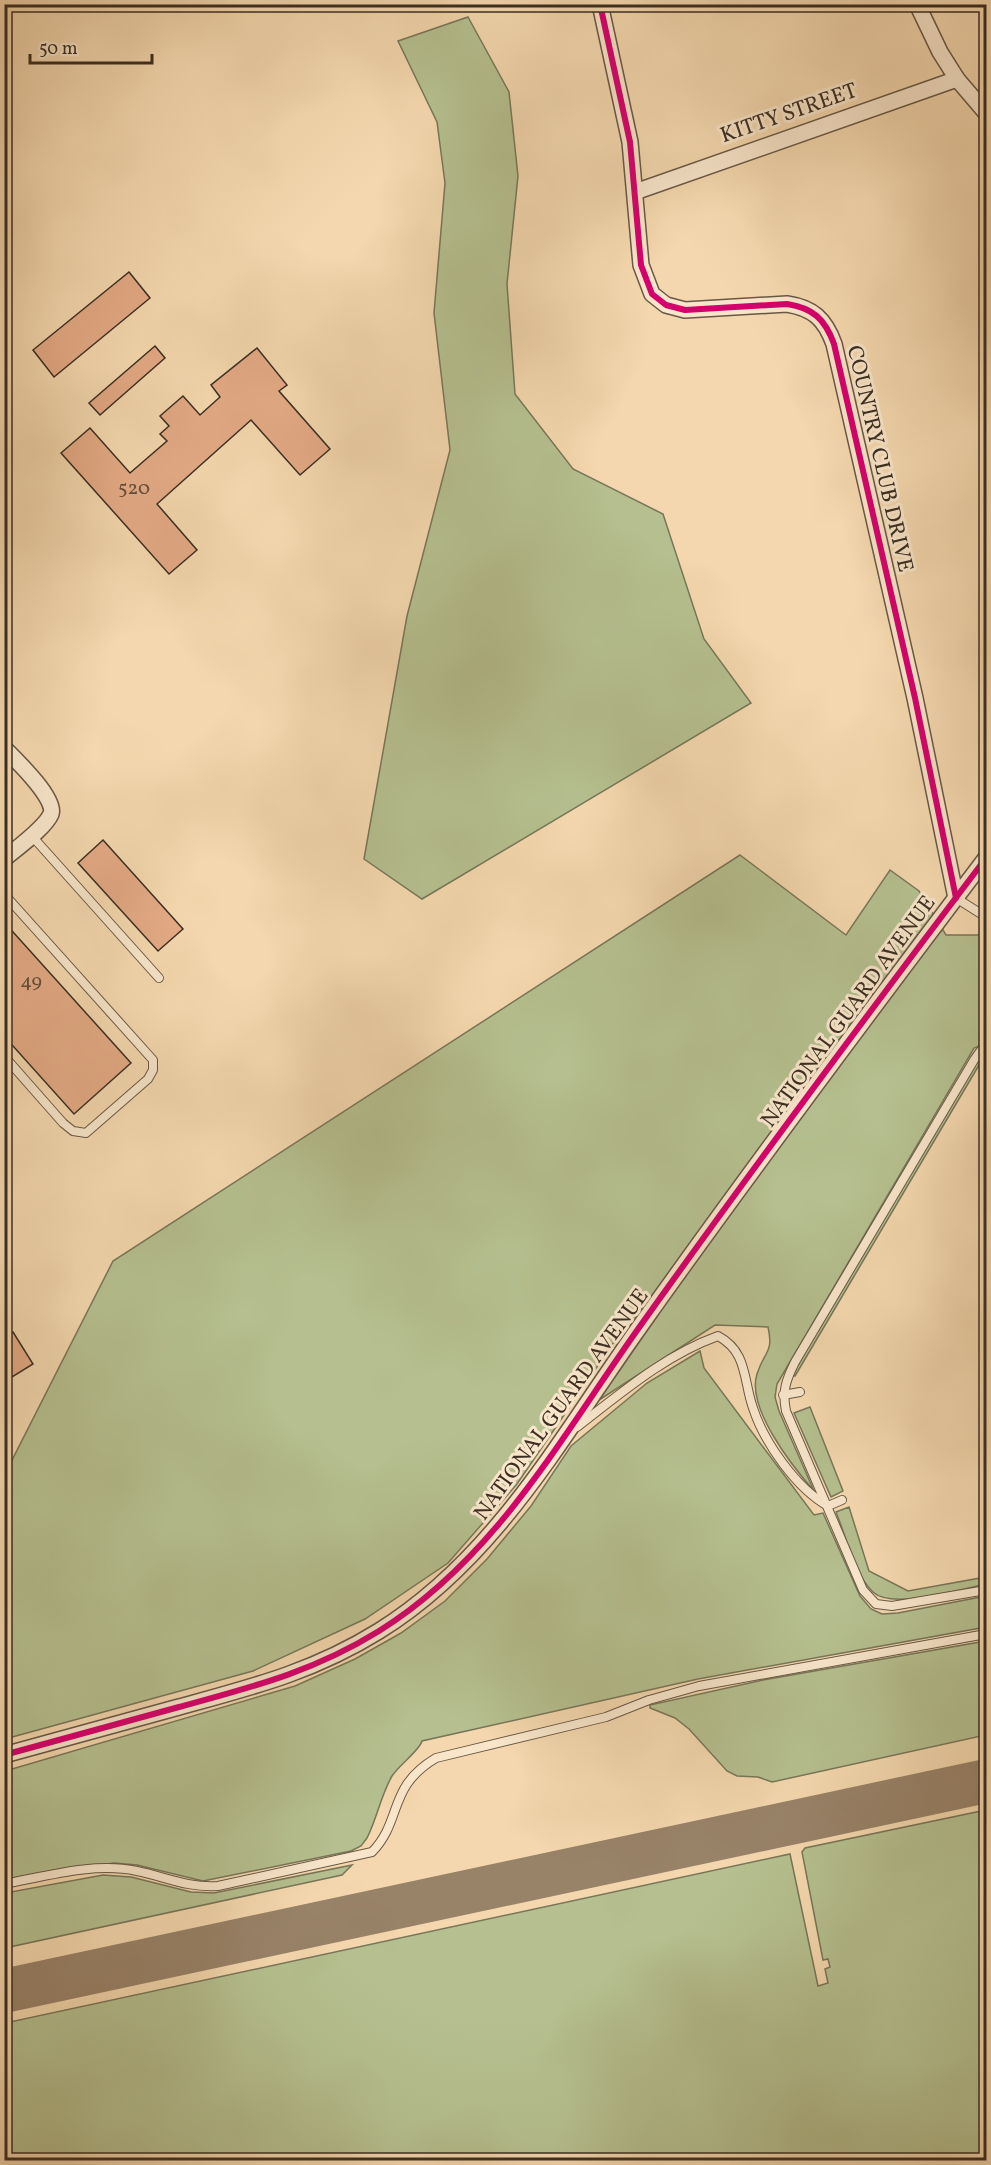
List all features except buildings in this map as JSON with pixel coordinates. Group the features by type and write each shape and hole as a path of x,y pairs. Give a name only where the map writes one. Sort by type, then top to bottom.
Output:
{"street":[{"name":"COUNTRY CLUB DRIVE","path":"600,4 630,142 644,280 652,294 666,305 685,310 787,304 801,306 816,313 827,326 834,344 915,698 956,898"},
{"path":"917,4 940,52 957,79 987,113"},
{"name":"KITTY STREET","path":"635,192 957,79"},
{"path":"4,748 51,802 51,815 4,859"},
{"name":"NATIONAL GUARD AVENUE","path":"4,1755 285,1678 329,1660 381,1630 429,1595 464,1565 497,1530 644,1321 987,858"}],"lane":[{"path":"31,835 159,978"},
{"path":"4,894 153,1060 153,1070 148,1079 86,1133 73,1131 63,1124 4,1056"},
{"path":"956,898 987,917"},
{"path":"987,1043 974,1060 795,1362 787,1378 783,1395 786,1411 863,1590 876,1604 892,1606 987,1590"},
{"path":"561,1439 654,1370 697,1344 718,1336 730,1342 740,1354 753,1408 779,1455 795,1479 812,1497 828,1506"},
{"path":"783,1395 800,1392"},
{"path":"828,1506 842,1500"},
{"path":"4,1884 80,1870 116,1870 137,1871 197,1887 218,1886 372,1852 382,1842 403,1787 418,1768 436,1758 606,1718 649,1700 699,1686 987,1634"}],"green space":[{"path":"468,17 509,92 518,176 507,284 515,394 573,469 663,514 704,639 751,703 422,899 364,859 407,616 450,450 434,313 445,183 437,122 398,41"},
{"path":"740,855 846,935 890,870 919,891 946,935 986,935 986,1044 974,1048 777,1384 775,1397 779,1411 814,1491 784,1452 758,1403 755,1388 757,1374 769,1347 768,1327 715,1325 599,1400 658,1315 631,1317 517,1484 448,1563 365,1619 253,1671 5,1739 4,1476 113,1261"},
{"path":"986,1052 986,1062 982,1060 795,1376 792,1375 975,1064"},
{"path":"700,1351 704,1368 814,1515 823,1513 860,1596 871,1609 882,1614 898,1613 986,1596 986,1627 698,1679 422,1741 392,1776 367,1838 361,1846 351,1851 203,1881 137,1865 114,1863 5,1879 5,1771 295,1686 355,1659 401,1633 445,1601 487,1559 531,1506 571,1446 647,1383"},
{"path":"810,1407 843,1491 831,1497 794,1413"},
{"path":"849,1507 869,1571 908,1591 986,1577 986,1584 911,1599 882,1597 873,1592 856,1566 836,1512"},
{"path":"986,1641 986,1735 772,1782 758,1777 737,1776 727,1771 689,1729 675,1718 650,1708 650,1705 763,1680"},
{"path":"986,1810 986,2160 5,2160 5,2023 790,1854 818,1986 828,1983 825,1969 830,1967 828,1959 823,1960 802,1852 805,1848"},
{"path":"352,1865 342,1875 5,1948 5,1893 103,1875 131,1877 191,1892 214,1893"}],"taxiway":[{"path":"4,1991 986,1781"}],"cycle path":[{"path":"600,4 630,142 641,265 652,294 666,305 685,310 787,304 804,308 822,321 834,344 915,698 956,898"},
{"path":"4,1755 232,1692 306,1668 379,1631 421,1601 459,1567 494,1530 526,1490 728,1205 986,858"}]}
